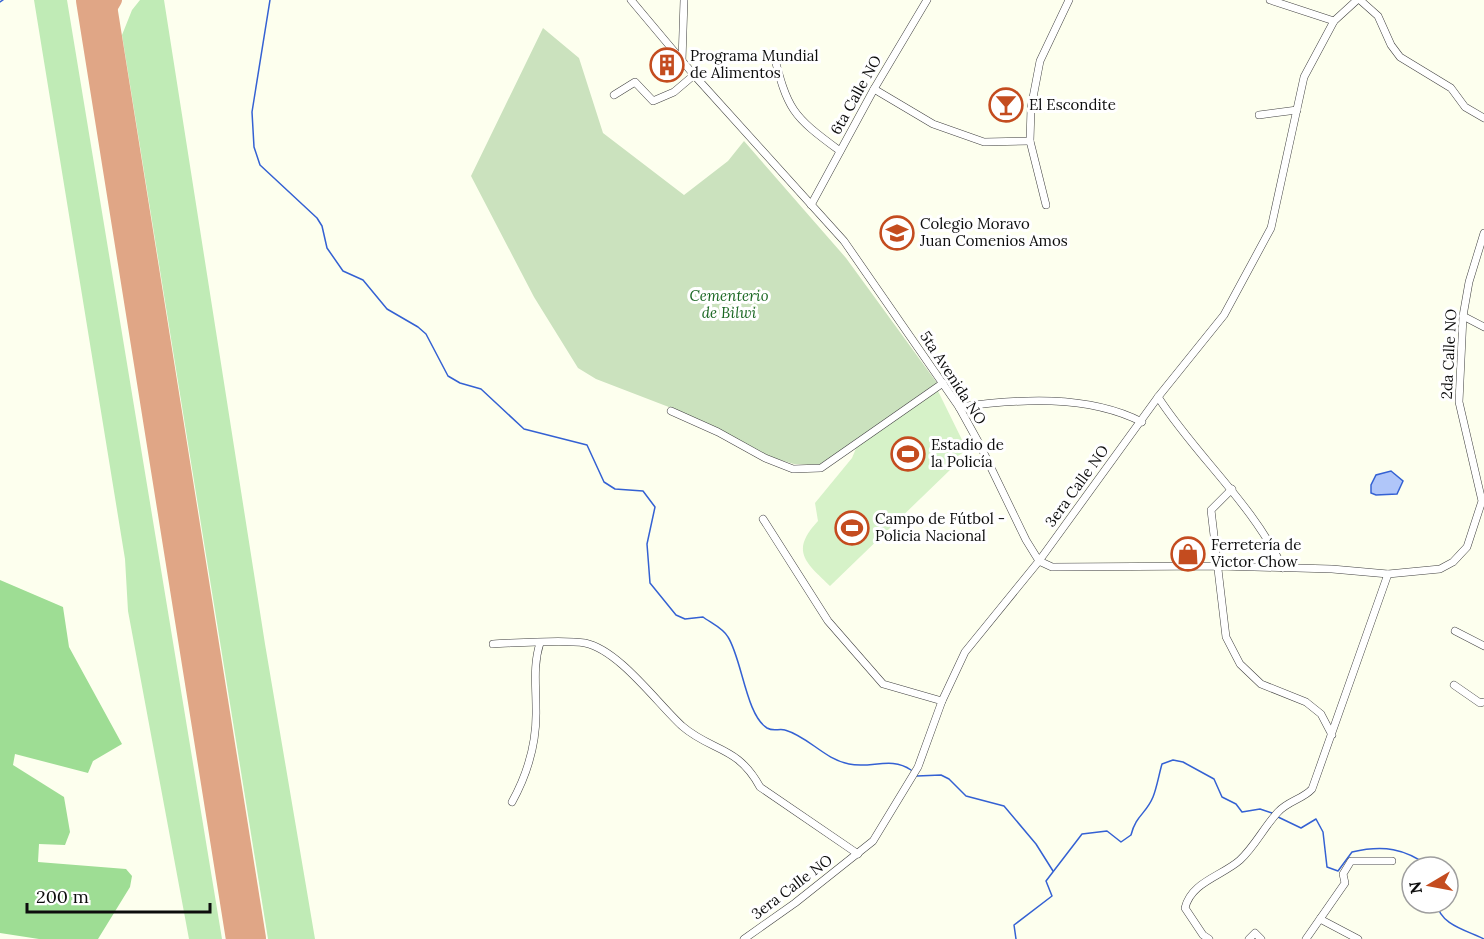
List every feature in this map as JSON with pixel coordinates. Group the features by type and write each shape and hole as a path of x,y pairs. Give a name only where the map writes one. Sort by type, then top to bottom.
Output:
{"street":[{"name":"5ta Avenida NO","path":"631,0 694,75 844,241 959,407 980,445 1007,505 1039,561"},
{"path":"682,61 684,0"},
{"name":"6ta Calle NO","path":"811,205 873,89 927,0"},
{"path":"1046,205 1030,141 1031,108 1040,61 1069,0"},
{"path":"1270,0 1300,4 1335,21"},
{"path":"1358,0 1378,16 1391,45 1400,57 1451,88 1465,107 1484,118"},
{"name":"3era Calle NO","path":"744,939 873,841 918,767 942,701 965,652 1039,561 1158,397 1224,315 1271,228 1304,77 1335,21 1358,0"},
{"path":"773,52 789,105 805,126 840,151"},
{"path":"614,95 635,82 653,101 674,92 694,75"},
{"path":"873,89 933,124 984,142 1030,141"},
{"path":"1259,115 1297,110"},
{"name":"2da Calle NO","path":"1388,574 1440,569 1453,562 1467,547 1482,501 1459,402 1463,316 1469,282 1484,233"},
{"path":"1463,316 1484,327"},
{"path":"671,411 718,432 765,458 793,469 821,468 943,383"},
{"path":"1158,397 1182,434 1232,489 1268,536 1283,568"},
{"path":"959,407 1023,400 1050,402 1103,408 1124,413 1142,422"},
{"path":"1232,489 1211,510 1226,637 1240,664 1262,684 1306,702 1321,714 1332,735"},
{"path":"763,519 828,621 884,684 942,701"},
{"path":"1039,561 1052,567 1283,568 1388,574 1312,789 1307,795 1291,801 1278,812 1239,860 1195,890 1187,900 1185,908 1203,935 1209,939"},
{"path":"1455,632 1484,646"},
{"path":"512,802 524,780 531,758 536,711 535,666 540,643"},
{"path":"493,644 585,643 601,650 640,681 683,727 732,754 752,774 760,787 858,854"},
{"path":"1454,685 1480,703 1484,702"},
{"path":"1306,939 1345,883 1343,874 1351,861 1392,861"},
{"path":"1320,919 1358,939"},
{"path":"1249,939 1255,933 1261,939"}],"green space":[{"path":"34,0 67,0 222,939 189,939 128,611 125,559"},
{"path":"140,0 164,0 265,644 315,939 268,939 122,35 132,10"},
{"name":"Cementerio de Bilwi","path":"543,28 579,58 603,133 684,195 728,161 744,141 846,258 937,383 820,465 794,464 767,456 674,409 596,379 578,368 534,297 471,176"},
{"path":"938,391 967,450 947,463 951,469 830,586 804,556 805,540 818,521 815,503 852,458 857,446"},
{"path":"0,580 63,607 69,647 122,744 93,761 88,773 15,754 13,765 64,797 70,832 65,845 39,844 38,862 126,869 132,876 130,887 98,939 39,939 0,933"}],"water":[{"path":"1391,471 1403,481 1397,494 1376,495 1371,493 1371,485 1376,475"}],"waterway":[{"path":"270,0 252,112 254,147 260,165 317,218 322,226 327,248 343,271 363,280 387,309 426,334 448,376 460,383 481,389 524,429 587,445 604,482 615,489 643,491 655,507 647,544 650,583 676,615 685,619 703,617 726,634 733,647 754,711 767,728 794,733 832,758 849,764 888,763 911,770"},
{"path":"1016,939 1014,925 1052,896 1046,881 1082,834 1107,831 1121,842 1131,835 1153,797 1162,764 1173,760 1183,762 1214,779 1222,797 1236,804 1242,812 1260,809 1272,813"},
{"path":"917,776 941,775 949,779 966,796 1004,806 1036,844 1053,871"},
{"path":"1276,816 1301,828 1316,819 1323,832 1327,867 1338,871 1352,852 1384,849 1410,855"},
{"path":"1442,915 1463,930 1484,939"}],"taxiway":[{"path":"100,24 114,0"}],"runway":[{"path":"96,0 246,939"}],"place":[{"name":"Programa Mundial de Alimentos","path":"667,65"},
{"name":"El Escondite","path":"1006,105"},
{"name":"Colegio Moravo Juan Comenios Amos","path":"897,233"},
{"name":"Estadio de la Policía","path":"908,454"},
{"name":"Campo de Fútbol - Policia Nacional","path":"852,528"},
{"name":"Ferretería de Victor Chow","path":"1188,554"}]}
